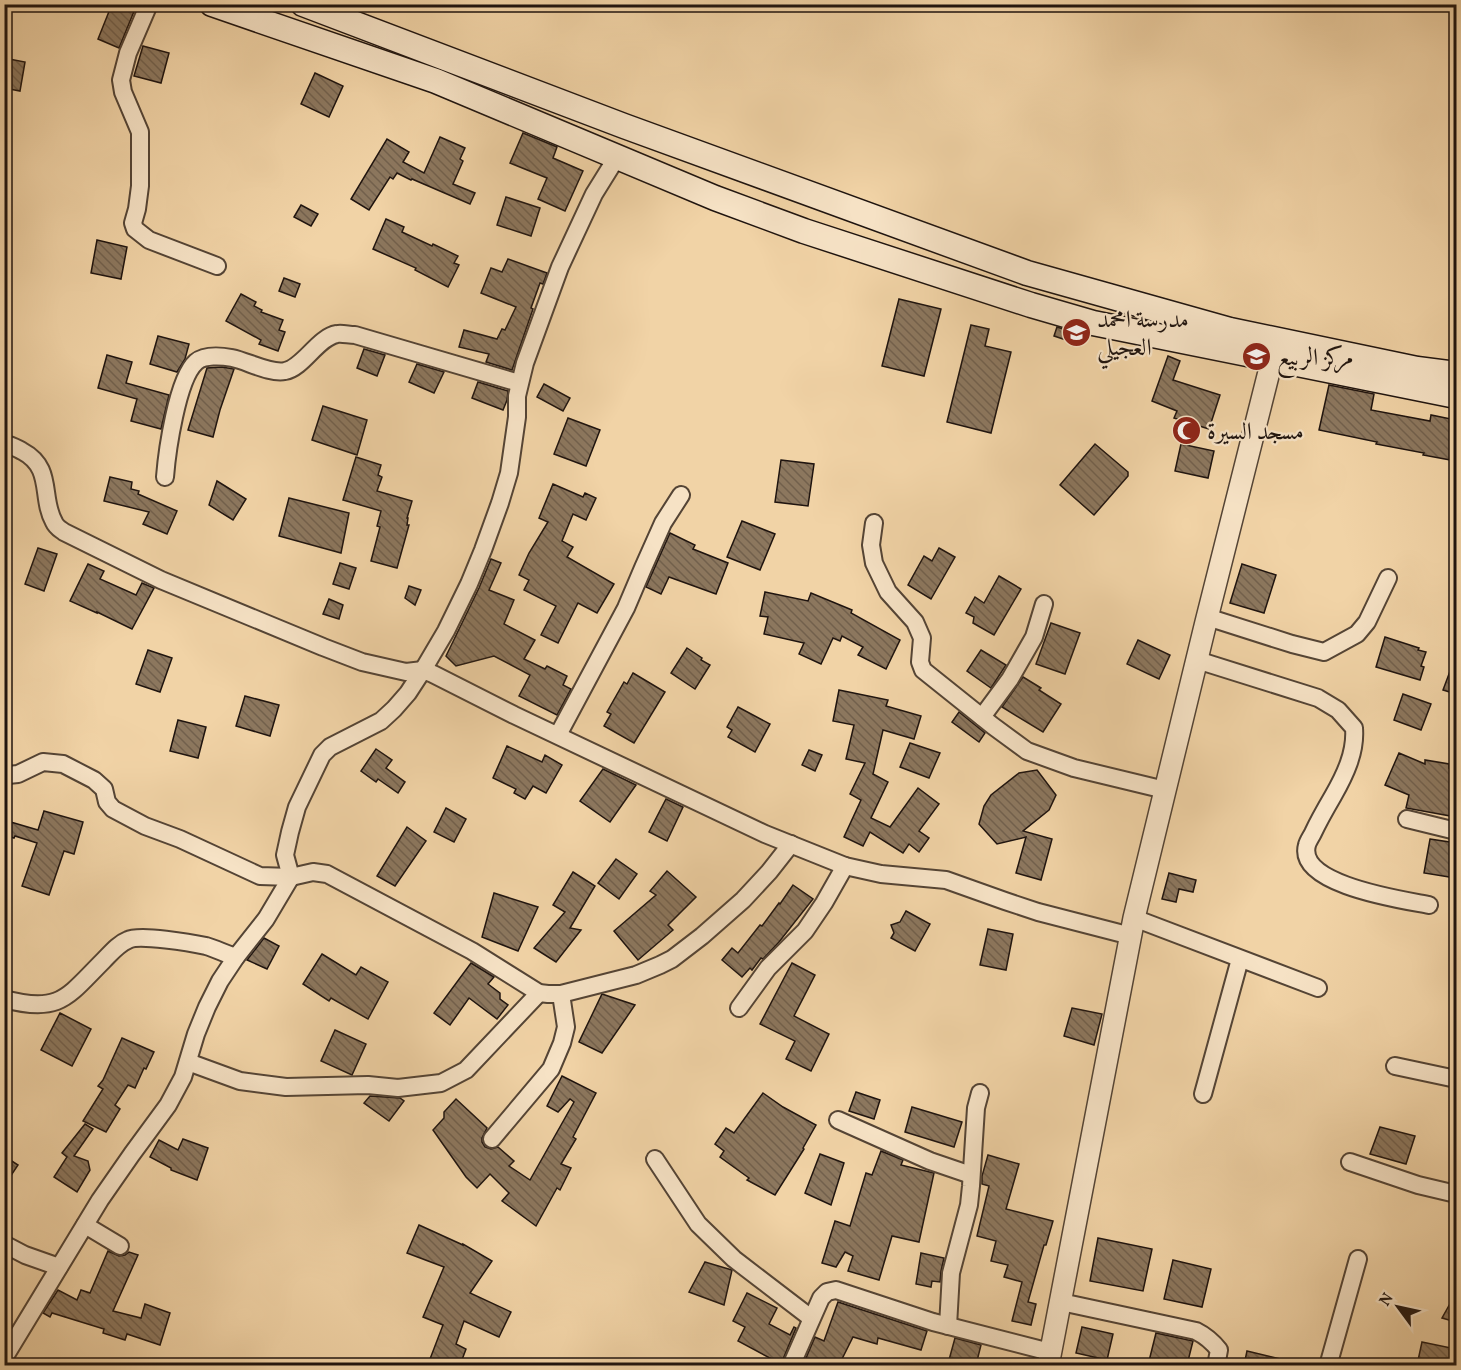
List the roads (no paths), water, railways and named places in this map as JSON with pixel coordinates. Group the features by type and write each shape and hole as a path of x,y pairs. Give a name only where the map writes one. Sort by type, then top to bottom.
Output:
{"main road":[{"path":"212,4 436,81 715,198 804,231 1031,305 1093,323 1456,374"},
{"path":"303,4 624,126 1027,273 1230,330 1275,349 1456,396"}],"street":[{"path":"149,4 128,53 121,80 123,92 140,132 140,186 133,222 135,229 149,240 218,266"},
{"path":"4,1358 121,1169 168,1105 183,1077 196,1034 220,981 266,919 291,877 285,855 290,831 297,807 322,755 330,747 381,721 387,715 408,693 446,631 469,584 500,502 509,473 519,383 560,267 594,194 617,157"},
{"path":"165,477 172,424 182,388 189,371 200,359 231,358 283,372 291,369 322,342 335,334 355,335 519,383"},
{"path":"791,1365 821,1298 836,1290 1049,1359 1132,927 1275,349"},
{"path":"4,444 12,445 30,455 40,467 50,514 55,525 64,532 161,579 362,662 406,672 423,670 451,682 514,715 765,834 845,866 881,874 946,880 1038,912 1132,927 1240,959 1318,988"},
{"path":"558,735 626,608 663,523 681,495"},
{"path":"874,523 871,545 874,563 888,592 915,622 922,638 920,662 923,670 1027,751 1074,768 1165,790"},
{"path":"1207,617 1292,644 1324,651 1357,634 1367,622 1388,578"},
{"path":"982,717 1010,679 1034,638 1044,604"},
{"path":"1197,660 1318,698 1338,710 1354,728 1354,749 1341,783 1306,846 1308,858 1313,867 1323,874 1366,892 1430,905"},
{"path":"4,774 18,774 43,762 63,764 94,780 104,789 107,802 113,809 145,826 180,839 260,876 291,877 313,872 327,874 472,951 539,993 548,994 561,994 636,975 672,959 743,900 770,872 791,844"},
{"path":"1407,819 1456,831"},
{"path":"739,1008 768,968 805,931 845,866"},
{"path":"4,999 40,1005 57,1003 75,990 116,948 129,939 145,938 207,946 236,957"},
{"path":"1203,1094 1240,959"},
{"path":"188,1062 240,1080 286,1087 368,1085 398,1088 441,1083 466,1070 539,993"},
{"path":"492,1139 551,1069 566,1027 561,994"},
{"path":"1395,1066 1456,1079"},
{"path":"948,1326 951,1273 969,1205 976,1108 980,1094"},
{"path":"838,1120 930,1161 972,1175"},
{"path":"655,1159 698,1224 734,1259 811,1318"},
{"path":"1350,1162 1418,1185 1456,1194"},
{"path":"85,1225 120,1246"},
{"path":"4,1244 25,1255 59,1267"},
{"path":"1328,1365 1358,1259"},
{"path":"1061,1302 1196,1331 1206,1336 1219,1350 1216,1365"}],"place":[{"name":"مدرسة امحمد العجيلي","path":"1076,333"},
{"name":"مركز الربيع","path":"1256,357"},
{"name":"مسجد السيرة","path":"1186,431"}]}
